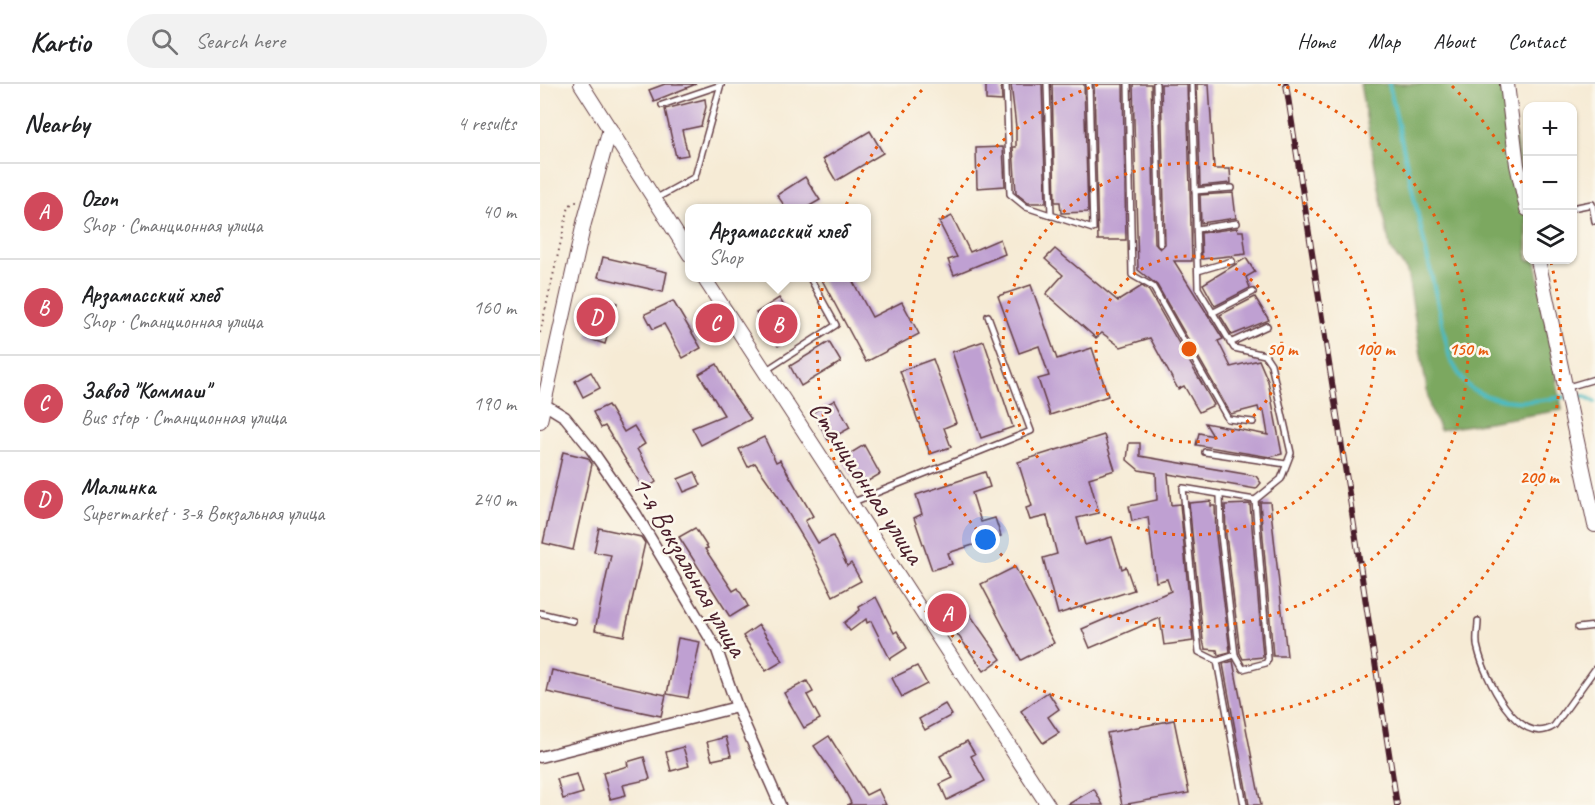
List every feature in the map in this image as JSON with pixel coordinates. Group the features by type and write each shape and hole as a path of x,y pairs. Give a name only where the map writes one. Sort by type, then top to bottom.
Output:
{"street":[{"path":"581,84 685,247"},
{"path":"1507,84 1517,165 1523,191"},
{"path":"540,421 589,205 610,129"},
{"path":"1539,264 1595,525"},
{"name":"Станционная улица","path":"707,282 1048,805"},
{"name":"1-я Вокзальная улица","path":"544,405 565,417 636,514 717,650 737,707 780,805"},
{"path":"540,757 737,707"}],"lane":[{"path":"1006,84 1010,194 1026,207 1093,229 1089,84"},
{"path":"1047,84 1052,216"},
{"path":"1128,84 1132,275 1153,287 1228,419 1253,422"},
{"path":"1156,84 1160,244"},
{"path":"1192,84 1198,288 1234,348 1265,355 1271,364 1291,453 1281,479 1255,500 1183,488 1199,652 1216,661 1235,655"},
{"path":"662,105 721,85"},
{"path":"654,200 695,177 721,85"},
{"path":"1195,191 1232,188"},
{"path":"1577,207 1592,204 1595,221"},
{"path":"1197,229 1237,223"},
{"path":"1198,271 1232,261"},
{"path":"764,372 836,325 812,282"},
{"path":"1212,314 1253,292"},
{"path":"850,503 1031,431 988,316"},
{"path":"1230,343 1267,326"},
{"path":"1566,388 1595,379"},
{"path":"1205,452 1286,464"},
{"path":"1220,495 1221,535 1235,655 1243,669 1266,663 1270,654 1255,500"},
{"path":"540,613 573,621"},
{"path":"1478,621 1477,646 1488,682 1506,709 1522,724 1547,731 1554,726 1595,669"},
{"path":"1578,628 1595,626"},
{"path":"1216,661 1244,805"}],"path":[{"path":"540,333 569,206 574,201 589,205"}],"green space":[{"path":"1360,84 1507,84 1523,184 1523,264 1537,264 1562,410 1440,430 1430,408 1407,271 1390,248"}],"building":[{"path":"665,84 696,84 654,101 649,90"},
{"path":"986,84 1001,84 1002,101 986,100"},
{"path":"1011,84 1042,84 1046,203 1028,203 1016,193 1013,147 1016,147 1016,127"},
{"path":"1052,84 1084,84 1088,212 1061,213 1060,202 1055,202"},
{"path":"1094,84 1123,84 1126,240 1098,240"},
{"path":"1133,84 1151,84 1155,244 1160,249 1165,244 1161,84 1187,84 1192,261 1174,261 1223,339 1218,341 1231,367 1259,360 1268,381 1282,454 1270,457 1196,445 1199,433 1213,436 1205,423 1268,435 1264,411 1259,411 1258,407 1231,414 1157,285 1138,270"},
{"path":"1197,84 1209,84 1214,169 1230,169 1231,183 1200,186"},
{"path":"705,99 706,107 701,126 682,130 688,155 676,157 665,109"},
{"path":"870,131 883,153 836,181 823,159"},
{"path":"1003,147 1005,186 977,188 976,148"},
{"path":"805,177 820,200 813,204 783,204 777,195"},
{"path":"1233,193 1236,218 1201,223 1200,195"},
{"path":"952,216 970,252 1000,239 1005,254 954,275 948,260 957,257 939,222"},
{"path":"1237,228 1238,231 1243,231 1246,254 1202,259 1201,233"},
{"path":"1055,249 1118,301 1142,286 1149,291 1214,405 1199,412 1184,386 1178,389 1150,338 1121,347 1102,333 1096,338 1046,294 1063,275 1045,259"},
{"path":"603,257 667,272 663,292 598,277"},
{"path":"1246,258 1255,272 1246,277 1250,288 1215,306 1203,284"},
{"path":"823,282 853,282 872,317 902,302 919,334 866,362"},
{"path":"1031,285 1057,359 1092,348 1108,396 1050,415 1038,379 1049,376 1039,346 1019,353 998,296"},
{"path":"1255,297 1269,320 1232,335 1220,315"},
{"path":"598,298 617,303 605,344 587,338"},
{"path":"779,298 800,331 778,346 756,313"},
{"path":"673,301 701,348 683,358 664,324 653,329 645,314"},
{"path":"984,341 1013,427 981,438 952,352"},
{"path":"829,342 841,362 801,386 790,366"},
{"path":"933,359 956,423 944,428 951,447 930,454 900,371"},
{"path":"717,364 733,394 751,419 701,445 692,428 724,415 699,374"},
{"path":"591,372 600,388 583,397 575,381"},
{"path":"835,400 850,428 828,440 813,412"},
{"path":"608,405 624,432 634,426 645,444 637,449 656,482 644,490 605,426 601,428 593,412"},
{"path":"1104,435 1115,470 1089,478 1099,513 1077,518 1085,545 1112,537 1122,569 1126,567 1134,590 1058,614 1043,558 1057,554 1047,516 1030,520 1026,508 1032,506 1018,462"},
{"path":"764,437 776,462 780,460 813,516 805,521 818,543 833,536 847,566 851,563 861,581 833,596 808,546 778,496 755,463 748,467 739,449"},
{"path":"1129,443 1140,443 1140,456 1256,476 1261,483 1256,489 1168,474 1171,505 1180,504 1193,641 1164,645 1160,618 1090,648 1082,629 1171,591 1167,579 1156,582 1148,517 1132,521 1129,506 1157,500 1156,473 1139,470 1127,460"},
{"path":"864,445 880,474 858,487 841,459"},
{"path":"563,452 588,458 592,464 573,550 543,543"},
{"path":"695,472 701,485 684,492 678,479"},
{"path":"985,472 990,487 972,493 981,522 995,518 1001,536 948,553 952,564 932,570 914,518 922,514 916,495"},
{"path":"1211,501 1211,506 1215,506 1216,536 1230,652 1218,655 1217,650 1205,649 1203,640 1189,503"},
{"path":"1260,502 1270,502 1287,656 1273,656"},
{"path":"1250,504 1263,657 1243,659 1240,653 1226,535 1225,505"},
{"path":"599,528 641,537 645,543 624,636 595,630 611,555 594,552"},
{"path":"695,528 708,548 705,549 733,591 738,588 748,606 730,617 679,537"},
{"path":"1015,567 1054,643 1021,660 981,584"},
{"path":"957,596 1001,659 984,671 939,609"},
{"path":"876,597 894,633 897,631 907,648 890,659 871,621 867,623 866,619 850,631 844,623 860,610 859,607"},
{"path":"759,625 783,661 766,671 743,636"},
{"path":"678,638 700,642 688,698 667,694"},
{"path":"1233,661 1261,805 1249,805 1223,664"},
{"path":"917,666 927,684 902,697 892,678"},
{"path":"552,670 666,695 661,716 547,692"},
{"path":"807,681 813,692 807,695 820,719 804,728 784,693"},
{"path":"1048,692 1059,709 1048,717 1059,733 1043,743 1021,711"},
{"path":"945,704 952,715 925,730 919,719"},
{"path":"1174,720 1189,793 1122,805 1107,733"},
{"path":"829,736 866,795 878,789 886,805 847,805 851,803 844,789 814,746"},
{"path":"726,737 731,756 712,760 707,742"},
{"path":"967,741 975,754 971,756 985,781 947,800 940,784 953,778 940,756"},
{"path":"683,747 689,766 671,771 666,752"},
{"path":"644,757 650,779 623,785 626,795 610,799 603,773 628,766 627,762"},
{"path":"577,774 583,793 563,799 557,779"},
{"path":"1094,789 1103,805 1067,805"}],"waterway":[{"path":"1389,84 1450,359 1460,376 1472,389 1494,398 1517,401 1564,397"},
{"path":"1571,396 1585,396 1595,402"}],"railway":[{"path":"1286,84 1397,805"}],"place":[{"name":"Малинка","path":"596,317"},
{"name":"Завод \"Коммаш\"","path":"715,323"},
{"name":"Арзамасский хлеб","path":"778,324"},
{"name":"Ozon","path":"947,613"}]}
